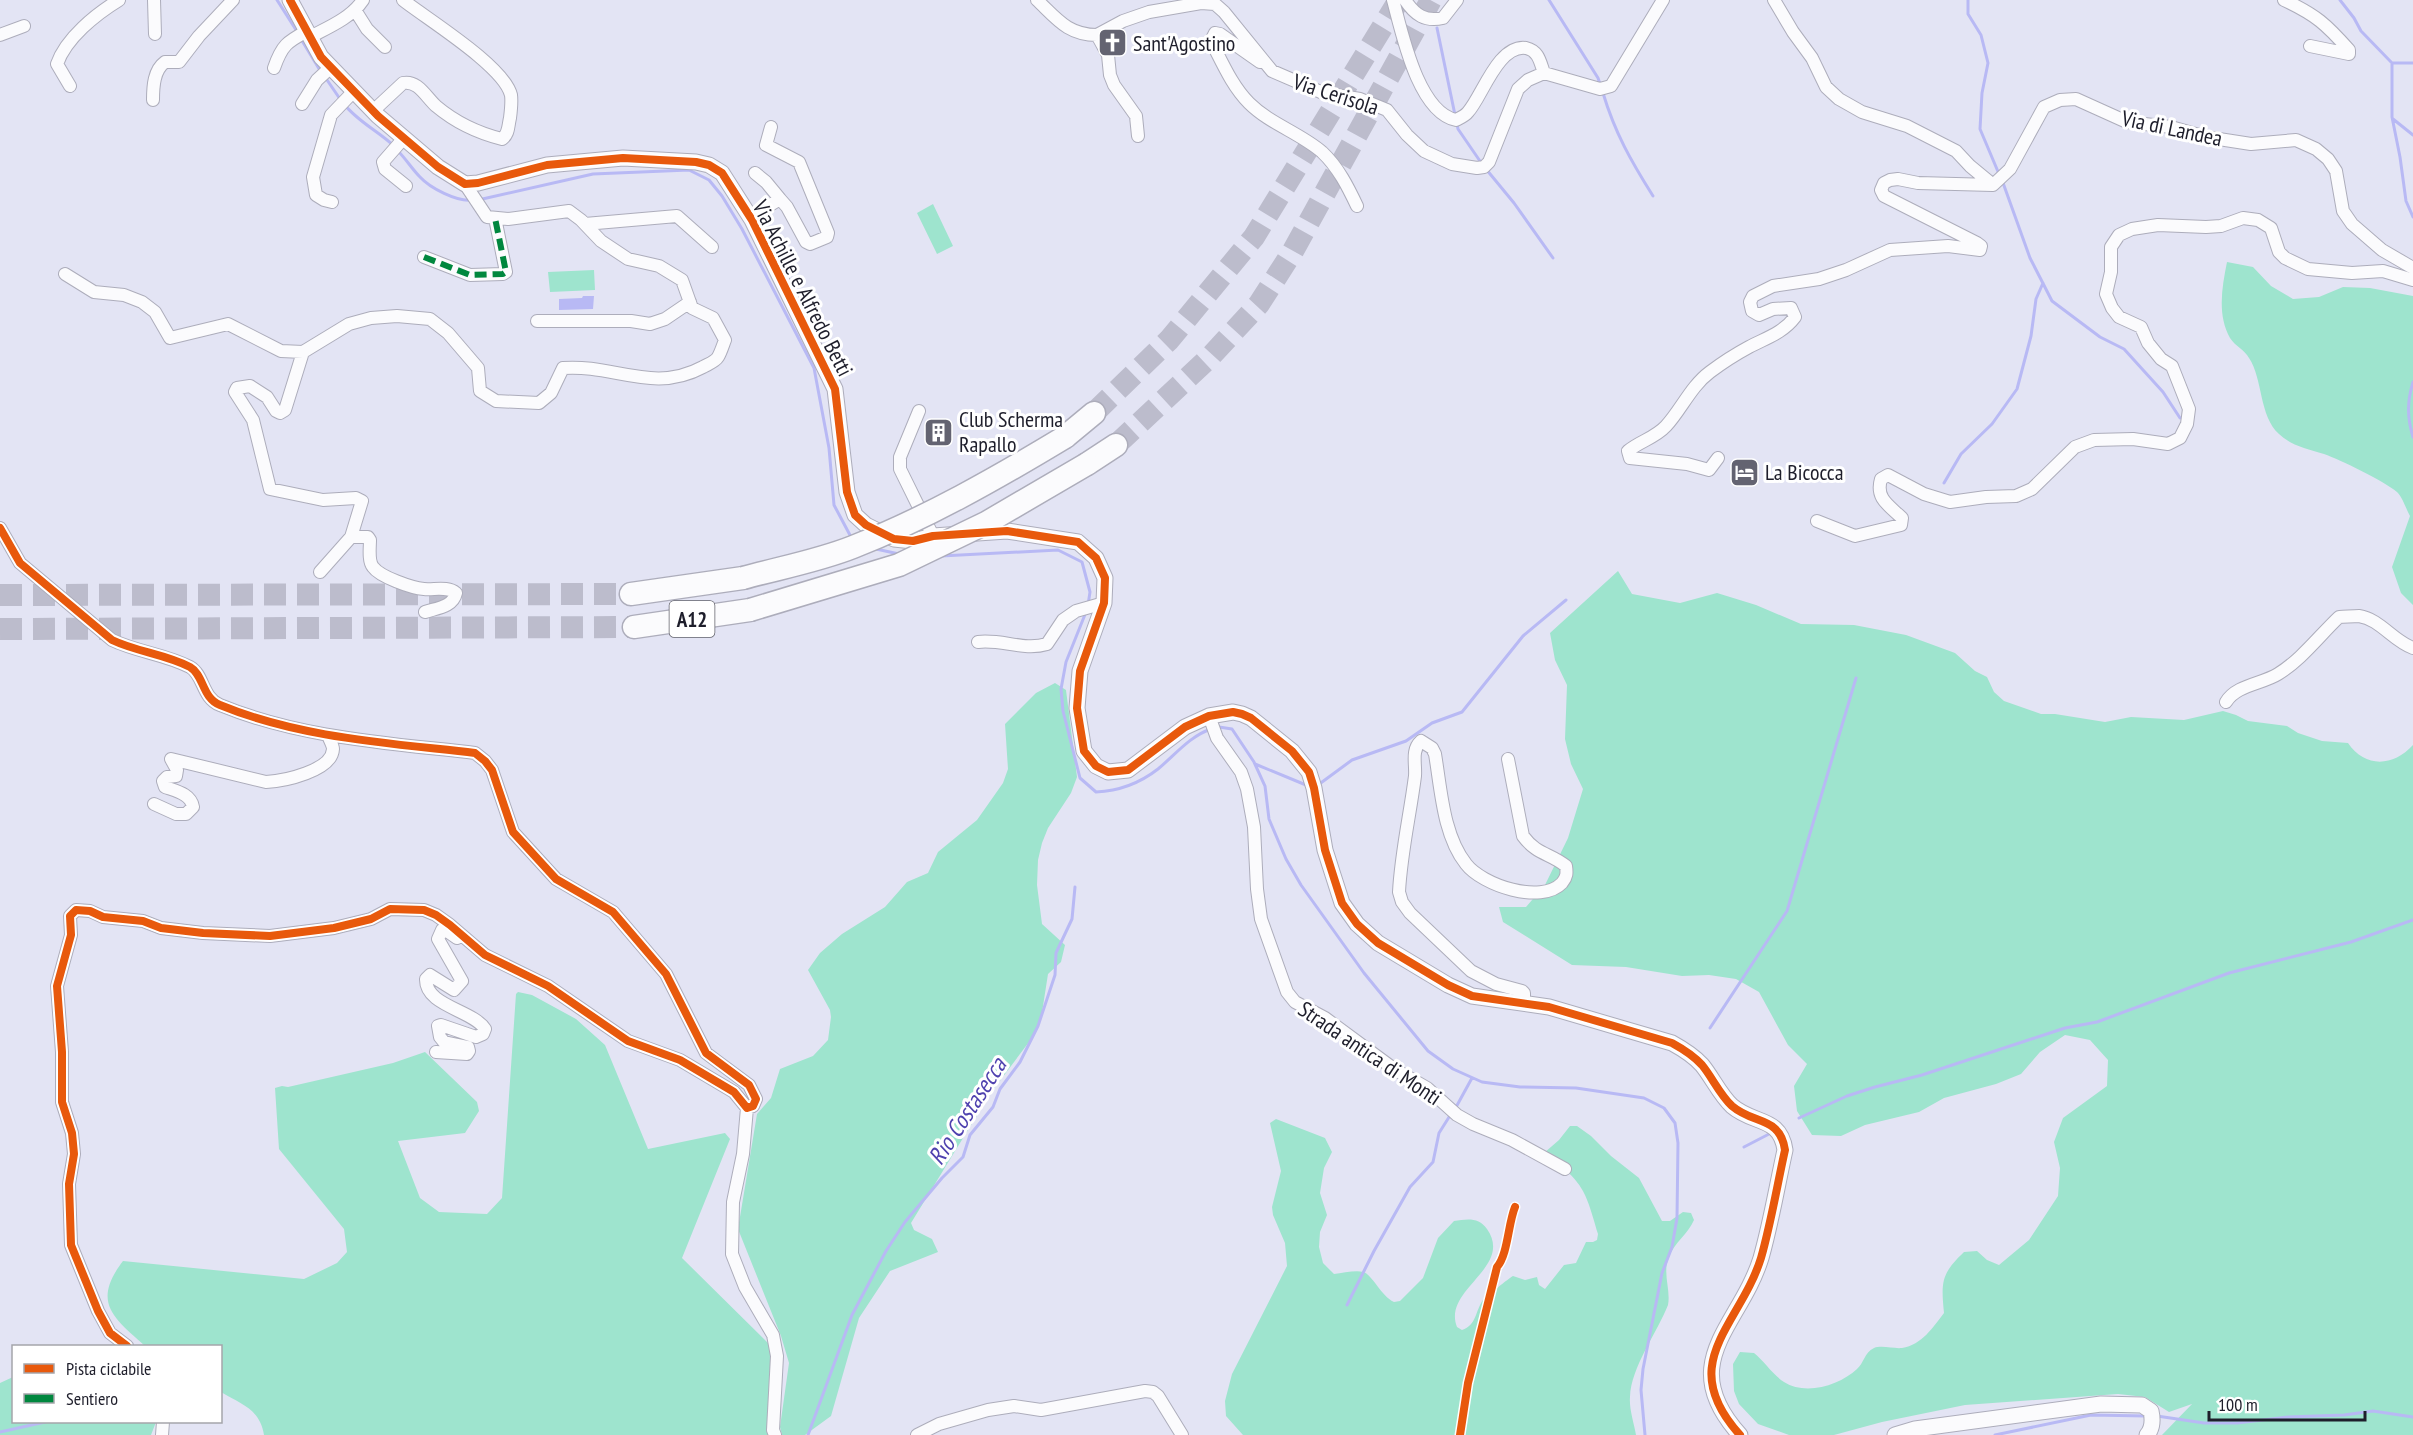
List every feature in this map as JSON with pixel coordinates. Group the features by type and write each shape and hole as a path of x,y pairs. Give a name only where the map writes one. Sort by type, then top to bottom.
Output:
{"highway":[{"name":"A12","path":"631,594 742,578 851,548 927,514 1008,472 1065,437 1094,413"},
{"name":"A12","path":"634,627 750,610 899,565 987,523 1116,445"}],"street":[{"path":"70,86 57,64 60,56 87,22 119,0"},
{"path":"154,0 154,34"},
{"path":"153,100 153,87 159,66 165,62 179,62 199,36 233,0"},
{"path":"290,0 305,34 330,69 352,93 402,140 467,186 491,217 506,272 470,275 424,257"},
{"path":"373,111 403,83 409,82 415,84 435,105 477,132 502,139 507,134 511,101 510,93 504,82 465,43 403,0"},
{"path":"1037,0 1064,26 1081,35 1097,35 1108,55 1110,75 1114,85 1136,116 1138,136"},
{"path":"1393,0 1424,93 1447,118 1456,120 1467,114 1496,66 1506,56 1521,48 1532,50 1538,55 1544,74 1600,89 1611,86 1663,0"},
{"path":"1405,0 1419,16 1431,21 1443,18 1457,0"},
{"path":"1774,0 1792,32 1812,58 1826,87 1839,99 1862,112 1906,126 1956,151 1993,185"},
{"path":"2284,0 2311,13 2327,26 2349,50 2349,54 2310,46"},
{"name":"Via Cerisola","path":"1097,35 1123,21 1149,12 1201,3 1215,4 1230,18 1272,71 1323,93 1360,99 1387,110 1407,135 1424,151 1452,164 1477,168 1484,167 1490,162 1518,89 1528,80 1544,74"},
{"path":"274,68 280,50 287,42 341,20 359,5 367,28 385,47"},
{"path":"0,35 24,26"},
{"path":"1272,71 1220,34 1212,34 1211,40 1232,80 1249,103 1272,122 1320,150 1345,181 1356,206"},
{"path":"302,104 317,80 330,69"},
{"path":"332,202 316,195 313,181 322,140 331,115 352,93"},
{"name":"Via di Landea","path":"1993,185 2010,169 2044,106 2060,100 2076,99 2127,122 2171,127 2206,137 2251,144 2296,140 2316,149 2328,159 2336,171 2343,211 2352,224 2382,250 2413,268"},
{"path":"755,173 787,207 806,242 810,244 827,237 828,233 799,162 766,144 771,127"},
{"path":"402,140 383,162 385,169 406,186"},
{"name":"Via Achille e Alfredo Betti","path":"467,186 558,164 623,158 696,162 709,165 722,173 750,217 835,389 847,492 855,515 866,525 894,539 912,541 933,536"},
{"path":"1718,458 1709,470 1687,464 1630,458 1628,451 1637,443 1656,436 1708,374 1787,326 1795,317 1791,308 1773,309 1759,315 1752,311 1750,302 1753,296 1773,286 1819,279 1846,270 1890,250 1948,246 1980,250 1981,246 1977,243 1884,196 1881,190 1884,183 1898,179 1918,183 1993,185"},
{"path":"750,217 780,199"},
{"path":"65,274 94,292 124,295 142,302 155,312 170,338 228,324 281,351 303,352 349,324 371,318 397,316 430,319 448,333 478,368 480,391 496,401 539,403 551,393 563,368 581,366 640,379 666,380 694,372 717,359 725,340 713,318 692,308 682,280 659,266 628,259 601,241 585,224 568,211 508,219 491,217"},
{"path":"585,224 677,216 712,247"},
{"path":"1817,521 1855,536 1901,525 1902,518 1886,506 1878,488 1881,479 1888,475 1924,494 1950,502 2016,496 2032,489 2075,447 2094,440 2133,439 2168,444 2180,438 2187,424 2189,409 2172,366 2161,359 2148,343 2141,327 2119,317 2106,294 2111,247 2119,235 2132,229 2158,225 2221,226 2243,218 2258,220 2271,228 2279,252 2285,258 2308,269 2352,273 2383,272 2413,280"},
{"path":"537,321 631,321 650,324 665,319 690,302"},
{"path":"303,352 285,410 280,413 276,411 267,397 250,386 237,388 235,392 254,420 270,489 323,500 360,498 361,507 351,537 320,572"},
{"path":"919,411 900,457 900,469 933,536 1007,531 1078,542 1089,549 1096,558 1105,578 1101,603 1077,688 1077,708 1083,745 1091,762 1108,772 1128,770 1185,727 1233,712 1251,718 1292,751 1309,772 1325,850 1342,903 1357,924 1378,943 1448,985 1472,996 1549,1007 1672,1043 1689,1053 1701,1064 1731,1104 1743,1113 1776,1127 1784,1140 1785,1150 1761,1258 1749,1289 1726,1324 1713,1355 1712,1386 1718,1406 1740,1435"},
{"path":"0,528 20,563 112,640 192,668 208,696 217,704 273,722 327,735 475,753 492,770 513,832 556,879 613,912 666,974 706,1053 749,1085 756,1099 753,1106 747,1108"},
{"path":"351,537 368,537 370,562 374,569 401,583 422,589 452,589 456,593 452,602 445,607 425,612"},
{"path":"978,642 1026,646 1047,644 1063,620 1076,611 1101,603"},
{"path":"2226,702 2237,690 2258,684 2291,665 2339,617 2360,616 2377,624 2413,648"},
{"name":"Strada antica di Monti","path":"1210,719 1217,738 1241,772 1247,789 1254,826 1261,919 1287,992 1295,1002 1325,1018 1394,1069 1426,1088 1465,1120 1512,1140 1564,1169"},
{"path":"154,804 176,814 186,814 193,807 189,797 165,787 163,781 167,777 176,776 177,771 171,759 188,765 238,774 266,782 280,782 321,767 329,758 333,748 327,735"},
{"path":"1508,759 1523,836 1542,854 1566,866 1565,878 1556,888 1548,891 1524,893 1499,886 1467,866 1455,847 1432,748 1421,741 1416,745 1415,774 1399,892 1402,902 1410,913 1466,967 1496,984 1522,991 1524,1004"},
{"path":"125,1345 110,1333 98,1311 71,1245 69,1184 74,1154 72,1133 62,1102 62,1052 57,986 71,935 70,916 76,910 81,909 103,917 143,921 161,928 203,933 270,936 334,928 371,919 390,909 410,909 436,915 482,953 548,986 628,1041 680,1060 734,1092 747,1108 743,1154 733,1202 732,1254 745,1287 773,1335 777,1356 773,1430 775,1435"},
{"path":"436,1052 467,1054 469,1051 464,1045 444,1042 438,1026 476,1036 483,1034 485,1029 482,1023 457,1011 428,991 426,979 430,975 454,990 462,981 438,939 439,932 447,931 478,954 482,953"},
{"path":"917,1435 939,1424 988,1410 1014,1406 1050,1409 1145,1391 1153,1392 1158,1396 1182,1435"},
{"path":"1895,1435 1915,1429 2101,1404 2142,1406 2151,1411 2153,1419 2151,1431 2147,1435"}],"green space":[{"path":"933,204 953,246 937,254 917,213"},
{"path":"2227,262 2253,267 2271,286 2293,299 2319,297 2343,287 2370,288 2413,296 2413,605 2401,593 2392,567 2410,516 2403,500 2397,492 2362,471 2294,444 2279,434 2273,426 2264,408 2253,367 2247,355 2230,338 2223,320 2222,291"},
{"path":"594,270 595,290 550,292 548,272"},
{"path":"1618,571 1632,594 1680,603 1717,593 1756,605 1801,624 1854,625 1906,635 1955,653 1975,671 1987,677 1994,692 2004,701 2041,714 2105,722 2131,717 2184,720 2223,711 2248,721 2287,726 2298,733 2322,741 2348,743 2363,757 2379,762 2397,757 2413,745 2413,1435 2162,1435 2192,1404 2169,1412 2145,1397 2118,1394 1965,1405 1882,1422 1834,1435 1789,1435 1758,1424 1739,1404 1734,1391 1733,1364 1740,1352 1754,1353 1780,1379 1793,1386 1812,1388 1832,1384 1857,1369 1874,1348 1909,1346 1926,1335 1944,1313 1944,1279 1951,1266 1964,1252 1977,1251 1987,1260 1999,1265 2029,1240 2058,1196 2060,1168 2054,1142 2063,1118 2107,1086 2108,1060 2090,1040 2065,1035 2040,1052 2021,1074 1996,1084 1944,1098 1919,1112 1865,1125 1841,1136 1812,1135 1797,1111 1794,1086 1807,1064 1788,1045 1759,992 1736,979 1709,975 1682,976 1626,967 1572,965 1503,922 1499,907 1526,907 1545,885 1568,838 1583,789 1571,764 1565,739 1567,685 1555,660 1550,633"},
{"path":"1055,683 1066,690 1077,777 1071,793 1048,828 1038,860 1037,885 1042,924 1065,945 1061,962 1048,974 1041,1019 1035,1034 990,1094 911,1223 914,1230 932,1239 938,1252 890,1271 859,1318 831,1416 805,1435 782,1435 780,1427 789,1363 781,1336 738,1229 757,1114 771,1098 780,1069 813,1056 828,1040 830,1010 808,970 820,953 842,934 885,907 907,882 928,873 938,852 977,820 1003,783 1008,769 1005,724 1036,693"},
{"path":"518,992 532,995 576,1019 605,1045 648,1149 725,1133 730,1139 682,1258 772,1347 770,1435 264,1435 262,1426 254,1413 222,1393 222,1345 144,1345 116,1318 110,1309 109,1288 113,1276 123,1261 304,1279 337,1263 347,1252 344,1229 279,1149 275,1088 282,1086 288,1087 393,1063 425,1052 477,1102 479,1111 465,1133 398,1141 420,1198 439,1212 487,1214 502,1198 516,994"},
{"path":"1276,1119 1325,1138 1332,1152 1324,1168 1320,1193 1327,1215 1320,1232 1319,1247 1323,1263 1334,1274 1363,1272 1389,1299 1394,1302 1400,1301 1423,1278 1438,1238 1454,1221 1472,1220 1484,1225 1493,1243 1492,1255 1459,1301 1455,1313 1457,1327 1462,1330 1473,1321 1483,1300 1511,1277 1525,1280 1537,1277 1539,1285 1545,1289 1564,1265 1576,1263 1586,1242 1597,1240 1598,1234 1594,1219 1581,1187 1567,1171 1544,1153 1570,1126 1577,1126 1591,1136 1611,1156 1639,1178 1662,1221 1670,1221 1683,1212 1691,1213 1694,1220 1674,1247 1667,1263 1668,1305 1631,1386 1630,1406 1636,1435 1243,1435 1226,1416 1225,1401 1232,1374 1287,1266 1285,1243 1272,1207 1281,1171 1270,1123"},
{"path":"12,1377 12,1423 156,1423 151,1435 0,1435 0,1383"}],"water":[{"path":"583,296 594,296 593,309 559,310 559,299 582,298"}],"waterway":[{"path":"277,0 298,33"},
{"path":"1549,0 1598,78 1601,87"},
{"path":"1968,0 1968,14 1981,35 1988,63 1982,93 1980,129 1999,174"},
{"path":"2340,0 2361,31 2392,63 2392,117 2406,201 2413,217"},
{"path":"1437,28 1455,115"},
{"path":"301,39 321,72"},
{"path":"2392,63 2413,63"},
{"path":"325,77 340,99"},
{"path":"1603,93 1624,146 1653,196"},
{"path":"344,104 355,116 394,146"},
{"path":"2393,119 2413,135"},
{"path":"1457,124 1458,129 1482,164"},
{"path":"398,151 430,186 452,197 472,200"},
{"path":"1486,169 1514,203 1553,258"},
{"path":"478,200 593,174 689,170 709,180 722,196 742,229 814,368 829,448 834,505 851,537"},
{"path":"2002,180 2030,258 2052,301 2100,337 2124,349 2163,392 2180,418"},
{"path":"1944,483 1961,454 1992,424 2017,389 2031,336 2036,299 2043,283"},
{"path":"2413,382 2408,410 2413,437"},
{"path":"876,549 899,554"},
{"path":"941,556 1058,550 1082,562 1090,592 1088,605"},
{"path":"1318,785 1352,760 1406,741 1432,723 1462,712 1523,636 1566,600"},
{"path":"1086,612 1066,662 1061,689 1063,711 1080,778 1096,792 1128,785 1151,774 1189,741 1211,729"},
{"path":"1710,1028 1787,911 1856,678"},
{"path":"1219,727 1232,729 1254,762 1265,786 1269,819 1286,859 1301,885 1364,973 1428,1051 1453,1069 1482,1082 1520,1087 1576,1088 1644,1098 1664,1108 1675,1123 1678,1143 1677,1218 1672,1247 1662,1273 1643,1369 1641,1390 1645,1435"},
{"path":"1255,764 1306,785"},
{"name":"Rio Costasecca","path":"808,1435 852,1315 886,1251 905,1222 963,1157 970,1135 993,1107 1000,1089 1020,1062 1038,1026 1055,975 1056,953 1072,919 1075,887"},
{"path":"1799,1118 1847,1096 1922,1075 2065,1028 2097,1022 2229,973 2351,942 2413,920"},
{"path":"1455,1109 1472,1078"},
{"path":"1347,1305 1410,1187 1433,1162 1439,1133 1451,1114"},
{"path":"1744,1147 1771,1133"},
{"path":"2157,1416 2204,1423 2237,1423 2373,1411 2413,1417"},
{"path":"1995,1435 2091,1415 2146,1416"},
{"path":"0,1432 40,1423"}],"tunnel":[{"path":"1094,413 1169,340 1254,237 1399,0"},
{"path":"1116,445 1210,357 1259,304 1293,251 1431,0"},
{"path":"0,595 631,594"},
{"path":"0,629 634,627"}],"marked path":[{"path":"424,257 470,275 503,274 506,272 495,218"}],"cycle path":[{"path":"290,0 321,57 378,116 438,167 465,184 478,183 547,165 623,158 696,162 709,165 722,173 752,220 835,389 847,492 855,515 866,525 894,539 913,541 933,536 1007,531 1078,542 1096,558 1105,578 1104,603 1080,671 1077,708 1084,751 1096,766 1108,772 1128,770 1185,727 1209,716 1233,712 1251,718 1292,751 1309,772 1325,850 1342,903 1357,924 1378,943 1448,985 1472,996 1549,1007 1672,1043 1688,1052 1702,1065 1732,1106 1778,1131 1785,1150 1761,1258 1718,1345 1712,1365 1712,1386 1721,1409 1740,1435"},
{"path":"0,528 20,563 112,640 190,667 198,675 206,692 214,702 220,705 250,716 313,732 345,738 475,753 492,770 513,832 556,879 613,912 666,974 706,1053 749,1085 756,1099 753,1106 747,1108 734,1092 680,1060 628,1041 548,986 485,955 450,925 424,910 390,909 371,919 334,928 270,936 203,933 161,928 143,921 103,917 90,911 76,910 70,916 71,935 57,986 62,1052 62,1102 72,1133 74,1154 69,1184 71,1245 98,1311 110,1333 126,1345"},
{"path":"1460,1435 1468,1383 1497,1267 1503,1255 1515,1207"}],"place":[{"name":"Sant'Agostino","path":"1112,43"},
{"name":"Club Scherma Rapallo","path":"938,432"},
{"name":"La Bicocca","path":"1744,472"}]}
